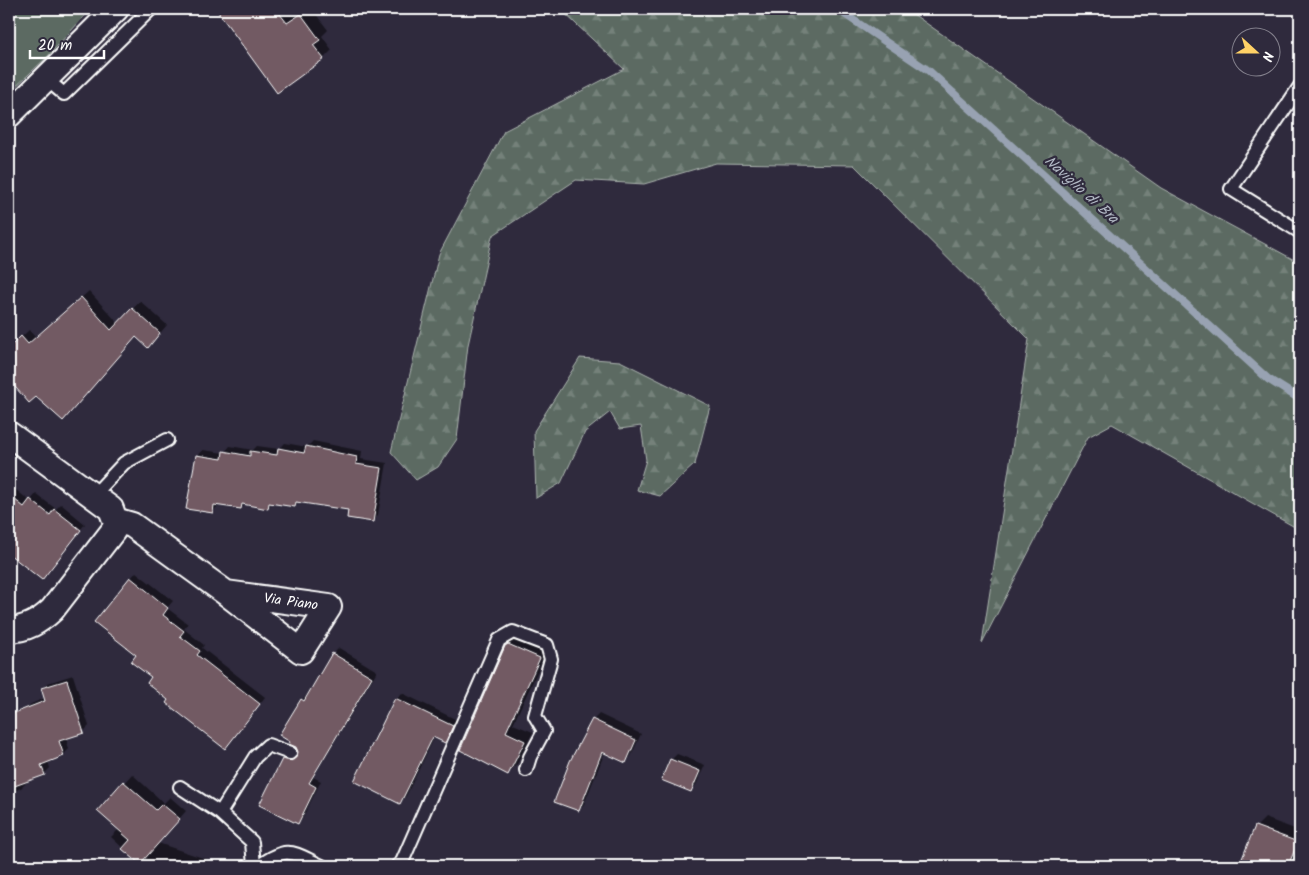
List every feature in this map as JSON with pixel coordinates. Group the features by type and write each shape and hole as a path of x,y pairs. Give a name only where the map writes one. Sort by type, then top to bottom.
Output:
{"street":[{"path":"9,115 116,9"},
{"path":"9,434 111,509 116,520 113,531 52,610 42,620 23,629 9,630"},
{"path":"116,520 132,525 226,592"}],"lane":[{"path":"46,79 64,94 151,9"},
{"path":"1300,86 1231,189 1300,232"},
{"path":"93,496 124,463 167,440"},
{"path":"397,866 402,862 499,640 513,632 548,645 551,659 535,716 544,731 530,757 526,770"},
{"path":"220,813 255,757 268,745 290,753"},
{"path":"180,787 220,813 252,842 254,866"},
{"path":"258,866 275,855 289,852 322,866"}],"green space":[{"path":"9,9 91,9 48,56 9,93"},
{"path":"560,9 906,9 1161,188 1300,263 1300,530 1112,424 1088,437 982,643 1029,339 854,165 716,163 644,184 576,180 492,236 468,345 457,439 438,467 416,480 391,452 439,254 504,131 624,69"},
{"path":"580,358 620,361 710,406 695,464 660,496 637,490 646,460 641,426 620,429 610,412 585,432 561,483 536,498 534,431"}],"building":[{"path":"216,9 276,9 287,23 301,14 320,40 313,45 324,59 277,93"},
{"path":"81,297 111,330 132,308 160,333 148,348 136,337 63,421 36,397 29,403 9,380 9,348 21,336 28,344"},
{"path":"306,446 357,457 356,464 382,468 373,522 347,518 348,510 296,502 295,507 269,503 268,509 242,504 241,509 214,505 213,513 186,509 196,455 222,459 223,451 250,456 250,451 277,455 278,448 304,453"},
{"path":"9,495 24,507 30,499 50,515 54,509 81,530 42,580 9,554"},
{"path":"130,577 168,608 163,615 184,631 180,636 200,651 197,655 260,704 225,749 166,703 168,700 147,683 151,677 131,662 136,655 94,622"},
{"path":"508,644 540,658 506,732 525,741 508,775 460,750 505,646"},
{"path":"332,653 372,677 309,783 316,787 298,824 259,805 282,759 291,761 297,756 296,747 289,744 290,742 279,735 301,699 304,701"},
{"path":"67,680 84,733 59,741 64,756 41,765 45,775 9,788 9,715 45,701 41,688"},
{"path":"395,698 453,726 445,743 433,737 400,804 354,781"},
{"path":"592,719 636,740 626,763 602,752 579,811 554,802 570,761"},
{"path":"670,759 700,771 691,792 661,780"},
{"path":"123,781 156,810 162,804 180,819 140,864 122,849 130,840 97,811"},
{"path":"1255,826 1298,842 1288,866 1239,866"}],"waterway":[{"name":"Naviglio di Bra","path":"837,9 929,71 1268,379 1300,399"}]}
